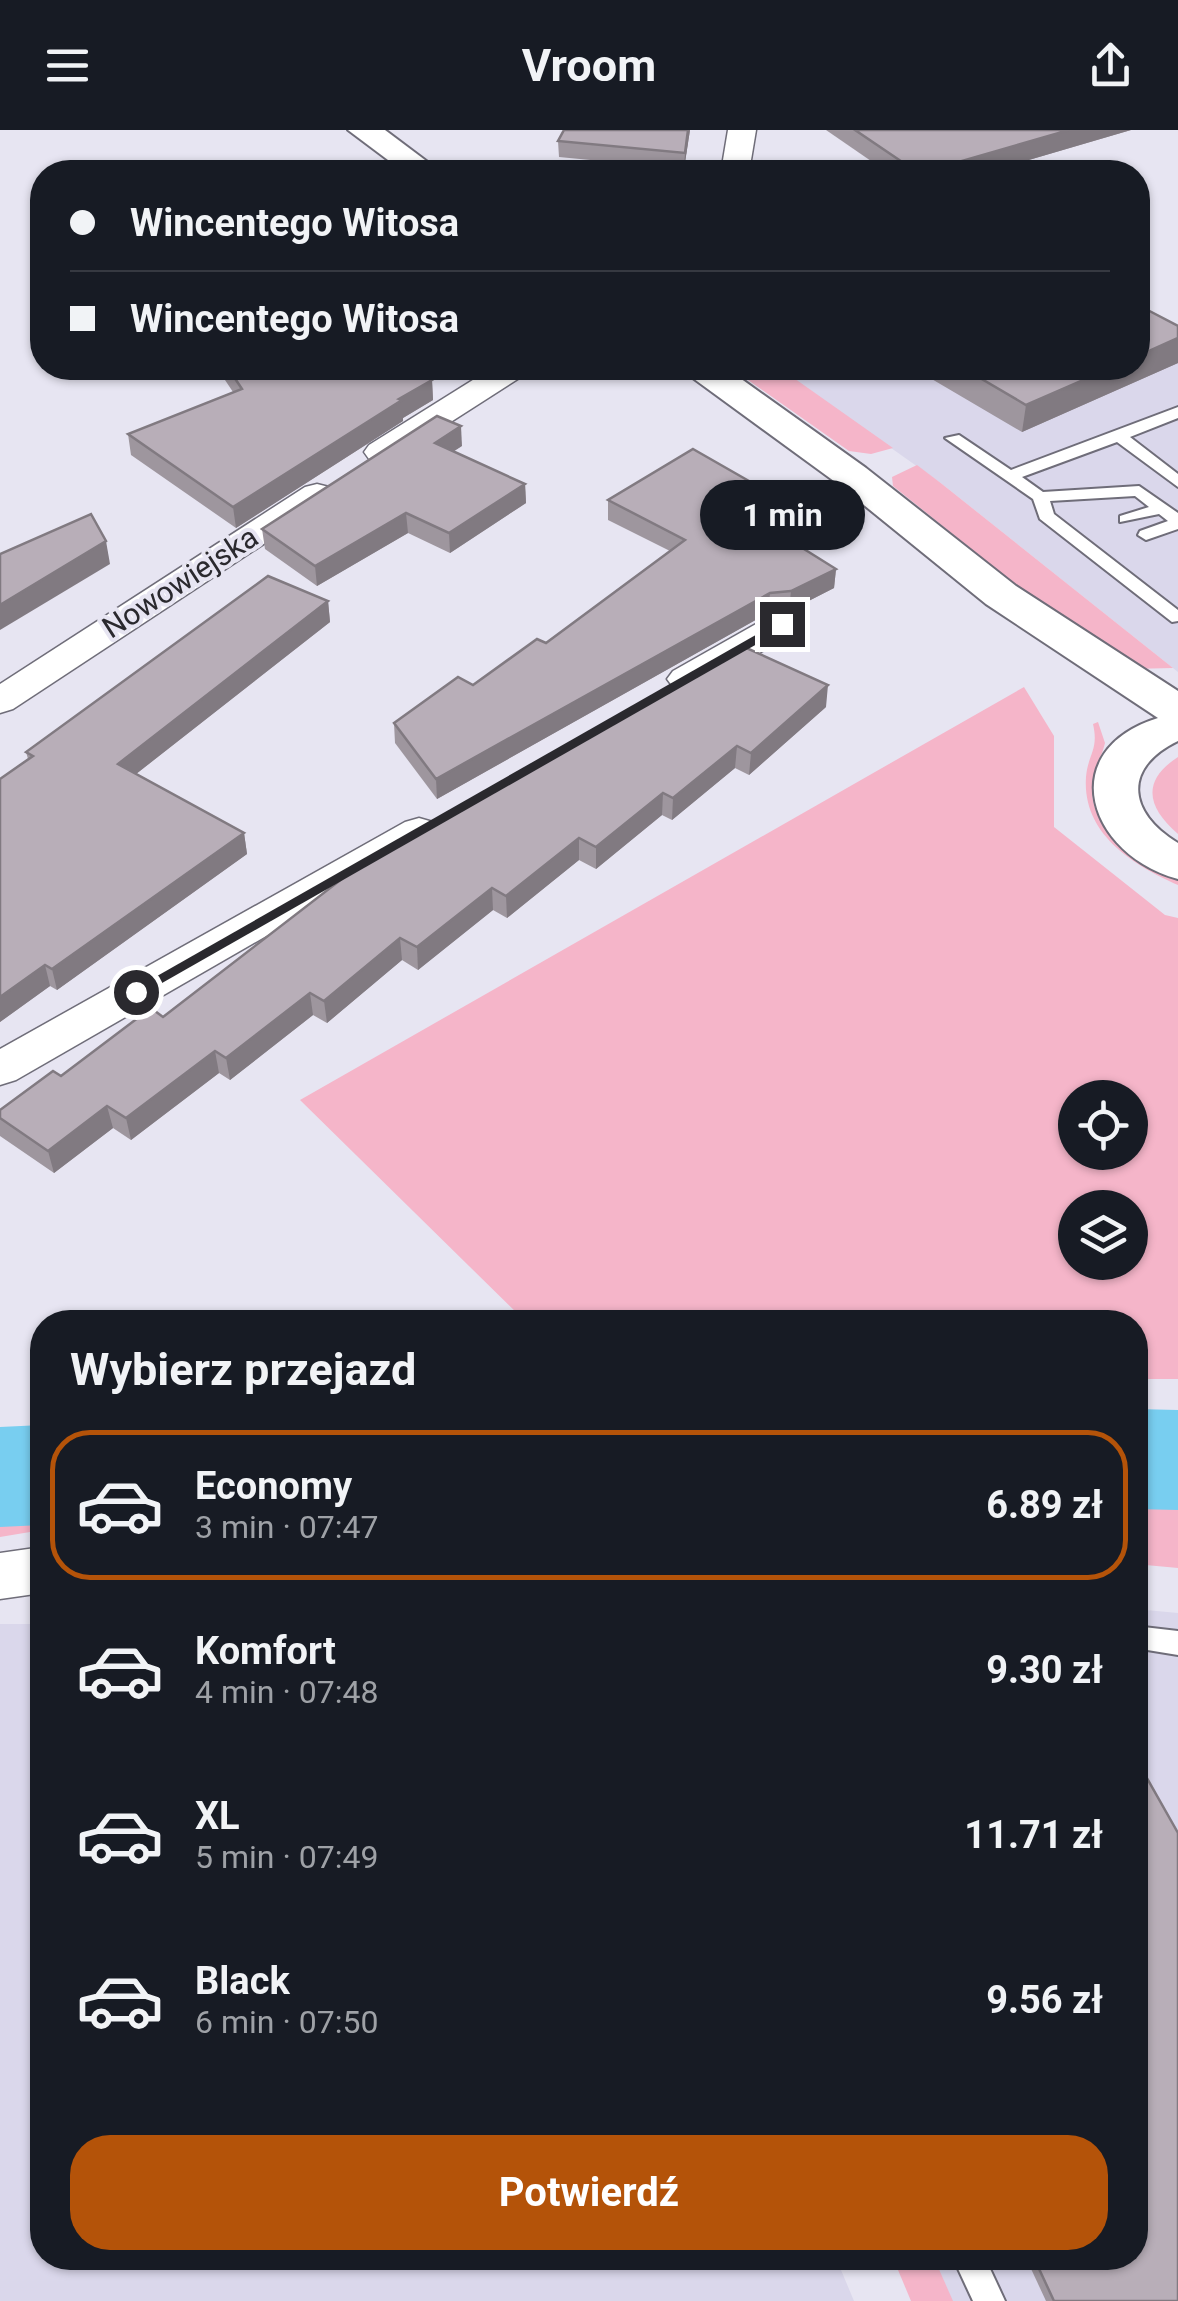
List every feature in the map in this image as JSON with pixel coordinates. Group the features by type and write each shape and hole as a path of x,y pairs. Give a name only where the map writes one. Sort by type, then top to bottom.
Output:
{"main road":[{"path":"364,130 408,160"},
{"path":"720,380 852,476 1002,595 1178,711"},
{"path":"1002,595 1117,726 1119,762 1113,782 1116,804 1131,830 1178,863"},
{"path":"1117,726 1159,730 1178,726"}],"street":[{"path":"737,160 742,130"},
{"name":"Nowowiejska","path":"0,701 495,380"},
{"path":"661,694 782,624"},
{"path":"0,1069 452,812"},
{"path":"0,1576 30,1572"}],"lane":[{"path":"1010,476 1178,412"},
{"path":"1119,436 1178,482"},
{"path":"953,438 1040,496 1138,491 1178,522"},
{"path":"1040,496 1046,516 1176,618"},
{"path":"1126,519 1160,508"},
{"path":"1146,535 1178,522"},
{"path":"1072,537 1092,531"},
{"path":"1091,552 1111,546"},
{"path":"1130,583 1149,576"},
{"path":"1151,600 1170,593"},
{"path":"1148,1639 1178,1643"},
{"path":"974,2270 988,2301"}],"shaded area":[{"path":"1178,340 1178,672 942,484 795,380 1150,380 1150,360"},
{"path":"748,380 797,380 893,448 871,454 849,451"},
{"path":"917,465 1173,668 1131,669 1042,606 893,486 892,477"},
{"path":"1024,687 1054,736 1054,827 1165,915 1178,918 1178,1379 1148,1379 1148,1310 514,1310 300,1100"},
{"path":"1098,722 1105,743 1095,772 1094,806 1110,834 1135,856 1178,879 1178,885 1128,857 1101,831 1092,815 1086,777 1094,746 1093,724"},
{"path":"1178,757 1178,834 1160,814 1152,794 1158,775"},
{"path":"1148,1485 1178,1486 1178,1568 1148,1565"},
{"path":"30,1497 30,1532 0,1537 0,1498"},
{"path":"1148,1610 1178,1613 1178,2301 930,2301 917,2270 1148,2270"},
{"path":"0,1624 30,1624 30,2270 841,2270 854,2301 0,2301"},
{"path":"898,2270 939,2270 953,2301 911,2301"}],"building":[{"path":"564,130 688,130 685,153 558,141"},
{"path":"855,130 1069,130 965,160 899,160"},
{"path":"1150,311 1178,326 1178,338 1150,351"},
{"path":"236,380 432,380 233,507 128,434 242,389"},
{"path":"983,380 1083,380 1026,405"},
{"path":"437,416 461,426 435,443 525,484 449,533 406,513 315,566 262,529"},
{"path":"693,449 819,521 788,539 836,569 791,591 770,593 436,779 394,723 458,677 473,685 537,639 546,643 685,540 608,500"},
{"path":"91,514 106,541 0,605 0,554"},
{"path":"268,576 328,601 118,764 244,833 52,969 45,965 0,997 0,779 33,756 26,752"},
{"path":"742,646 828,685 751,753 737,746 673,798 663,793 596,847 579,838 506,896 492,888 417,947 400,938 324,1001 310,993 226,1058 215,1051 126,1118 107,1106 48,1151 0,1118 0,1110 53,1071 61,1076 151,1008 163,1017 369,858"},
{"path":"1148,1780 1178,1833 1178,2301 1054,2301 1040,2270 1148,2270"}],"waterway":[{"path":"1148,1459 1178,1460"},
{"path":"0,1477 30,1476"}],"route":[{"path":"136,992 782,624"}]}
